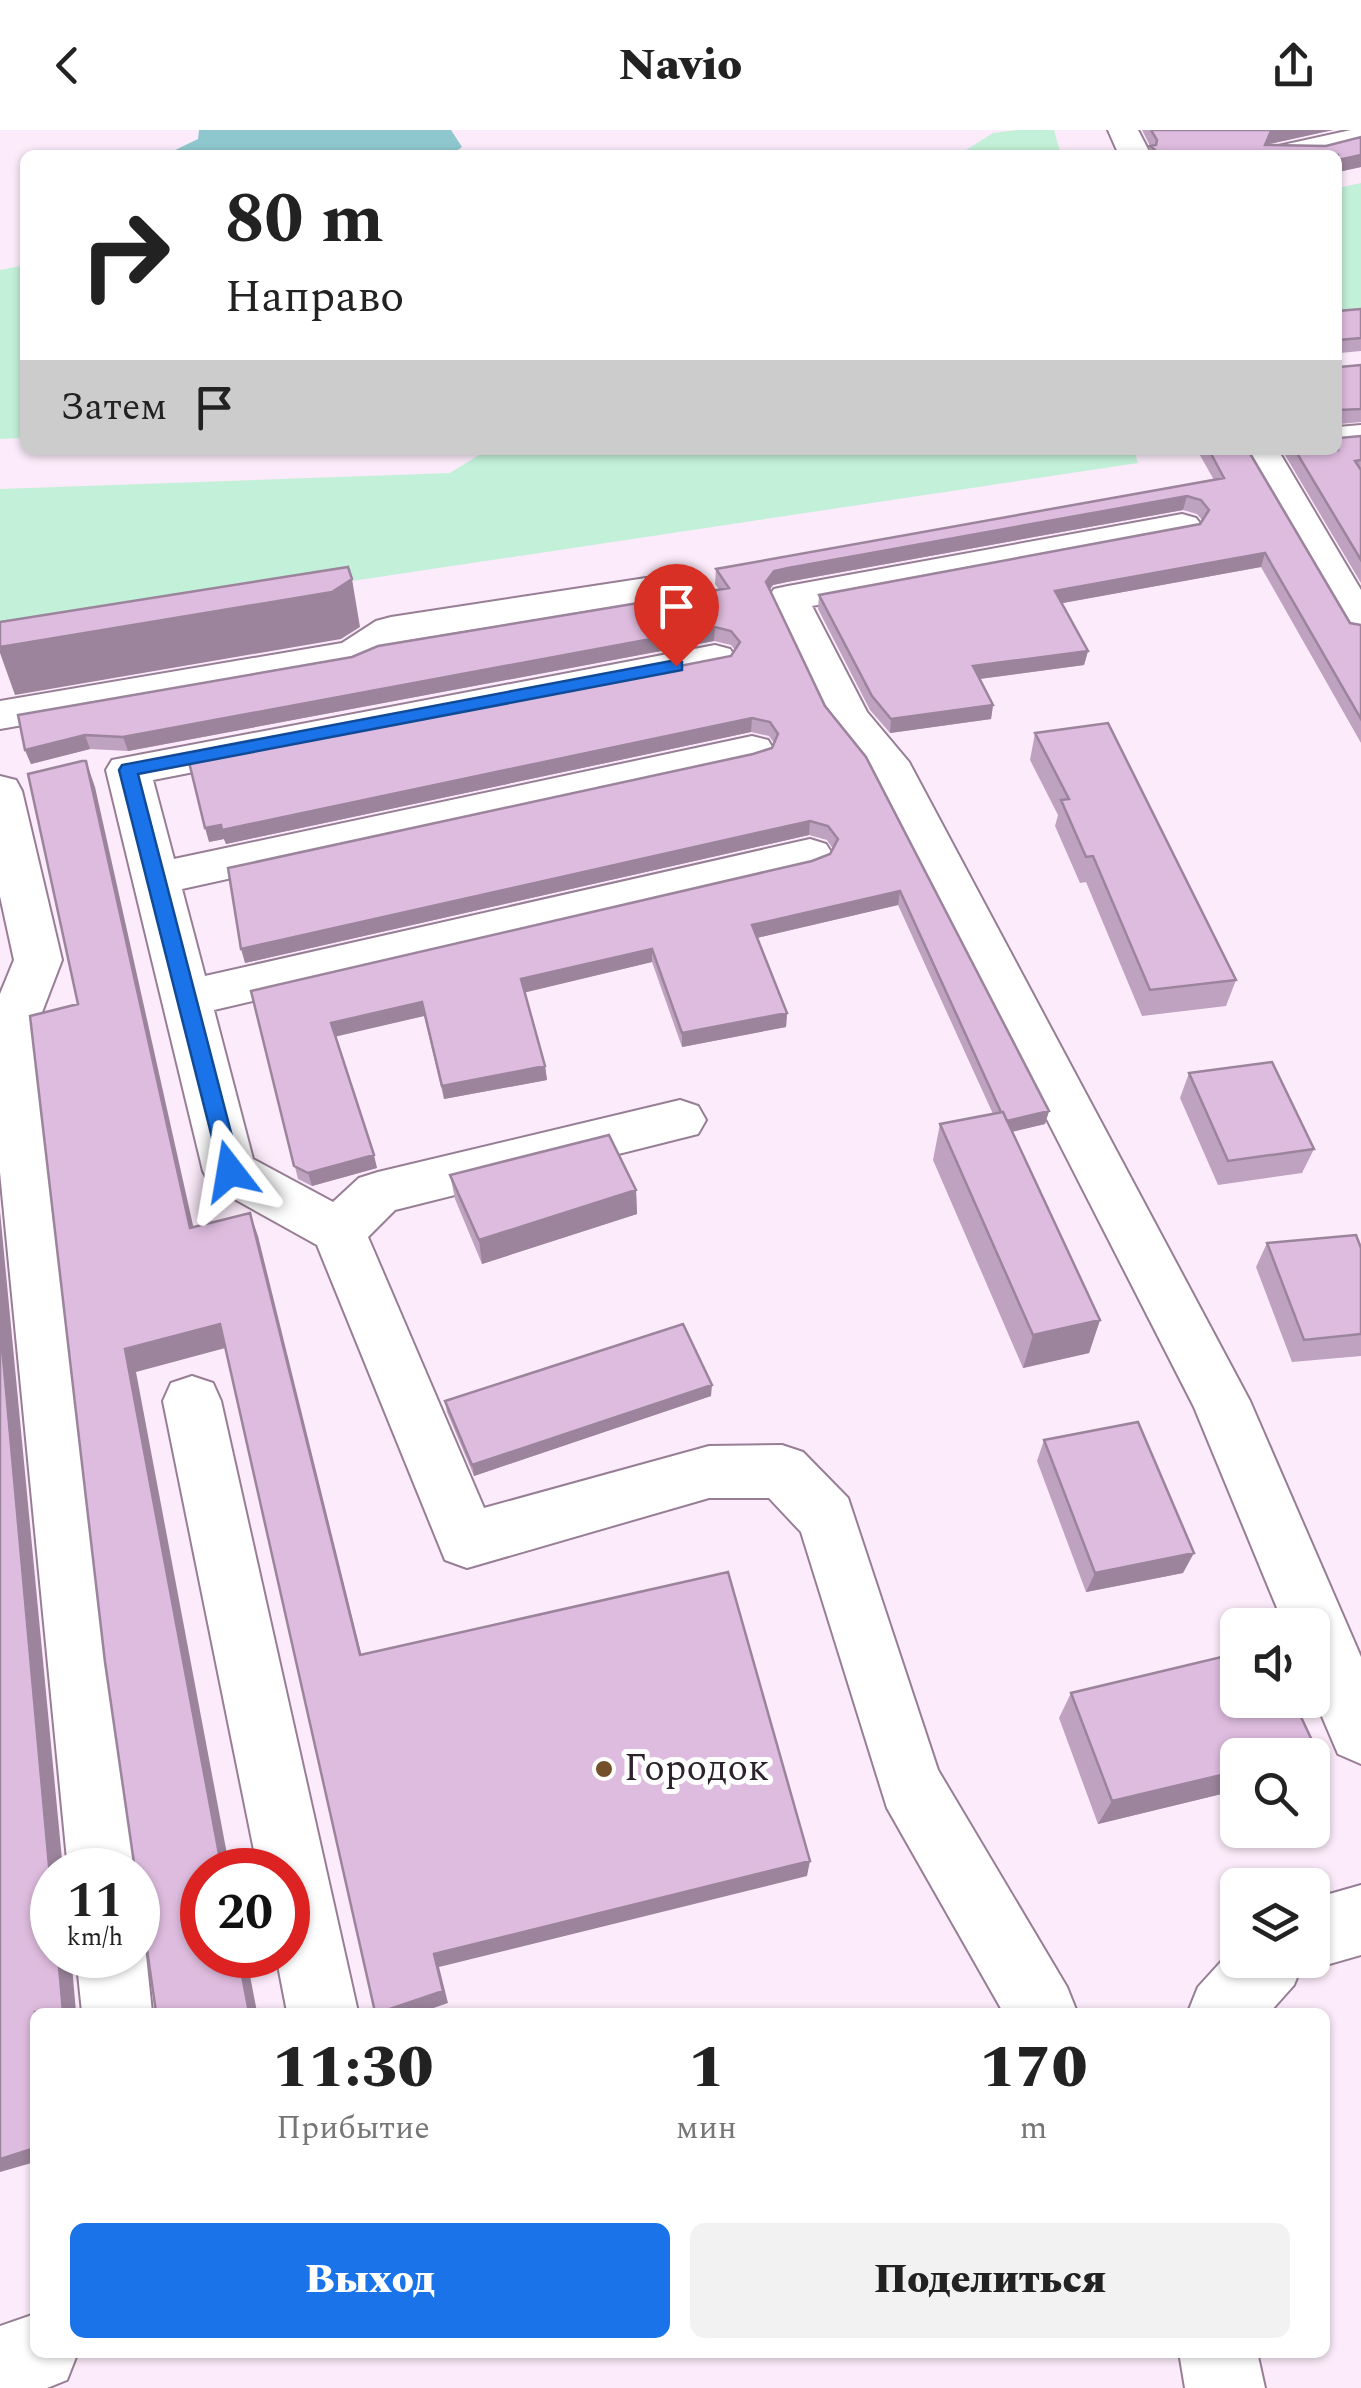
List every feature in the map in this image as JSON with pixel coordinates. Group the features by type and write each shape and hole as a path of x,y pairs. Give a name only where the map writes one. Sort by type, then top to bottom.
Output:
{"street":[{"path":"1304,150 1361,138"},
{"path":"1262,455 1361,625"},
{"path":"1182,526 788,598 849,719 887,762 1222,1401 1361,1732"},
{"path":"0,715 354,654 391,630 646,590"},
{"path":"715,658 109,769 156,879 230,1171 338,1231 467,1540 709,1472 782,1472 827,1517 910,1785 1040,2008"},
{"path":"156,879 752,750"},
{"path":"13,788 38,960 10,1028 100,1848"},
{"path":"186,998 810,855"},
{"path":"338,1231 378,1193 680,1120"},
{"path":"192,1401 322,2008"},
{"path":"1330,1929 1361,1920"},
{"path":"114,1978 118,2008"},
{"path":"1227,2008 1253,1978"},
{"path":"0,2365 30,2355"},
{"path":"1219,2358 1225,2388"}],"green space":[{"path":"1054,130 1060,150 966,150 993,133"},
{"path":"1361,183 1361,309 1342,311 1342,187"},
{"path":"20,266 20,438 0,439 0,270"},
{"path":"479,455 1136,455 1138,463 0,634 0,489 450,473"}],"water":[{"path":"199,130 451,130 462,147 175,150 198,139"}],"building":[{"path":"1151,130 1278,130 1271,131 1265,145 1326,146 1361,137 1361,155 1342,159 1342,150 1155,150 1150,146 1156,145"},
{"path":"1361,309 1361,338 1342,340 1342,311"},
{"path":"1361,365 1361,409 1342,410 1342,367"},
{"path":"1361,436 1361,460 1355,461 1361,470 1361,560 1298,455 1342,455 1342,438"},
{"path":"1212,455 1251,455 1350,623 1361,625 1361,719 1265,553 1055,591 1088,651 973,666 993,705 891,719 872,696 819,595 1200,524 1209,510 1201,500 1187,496 788,568 774,571 766,582 825,706 866,757 1049,1111 1007,1121 900,891 752,925 787,1013 682,1033 652,949 521,979 545,1066 442,1086 422,1002 331,1023 374,1155 308,1173 294,1166 251,991 812,861 830,854 838,839 828,826 810,821 241,949 228,868 753,754 772,748 778,734 770,722 752,718 222,830 221,825 205,828 189,762 731,656 740,642 731,631 715,627 123,737 85,735 25,750 18,715 352,657 378,646 729,588 716,569 1224,478"},
{"path":"348,567 352,579 332,592 0,647 0,622"},
{"path":"1108,723 1236,980 1150,990 1093,856 1086,857 1061,800 1069,799 1035,733"},
{"path":"86,761 190,1228 250,1213 360,1655 728,1572 810,1861 434,1954 443,1991 393,2008 374,2008 220,1324 125,1349 218,1848 180,1848 180,1978 242,1978 248,2008 155,2008 151,1978 160,1978 160,1848 132,1848 105,1662 30,1016 78,1004 28,774"},
{"path":"1272,1062 1314,1149 1228,1161 1189,1073"},
{"path":"1003,1112 1100,1320 1033,1335 940,1124"},
{"path":"609,1135 636,1190 479,1240 450,1175"},
{"path":"1356,1235 1361,1248 1361,1334 1304,1340 1267,1243"},
{"path":"0,1324 47,1848 30,1848 30,1978 60,1978 63,2008 30,2008 30,2150 0,2159"},
{"path":"683,1324 712,1385 472,1465 445,1401"},
{"path":"1138,1422 1194,1553 1095,1573 1044,1440"},
{"path":"1220,1657 1220,1718 1301,1718 1311,1738 1220,1738 1220,1775 1112,1801 1071,1693"}],"place":[{"name":"Городок","path":"604,1769"}],"route":[{"path":"230,1171 128,770 676,666"}]}
